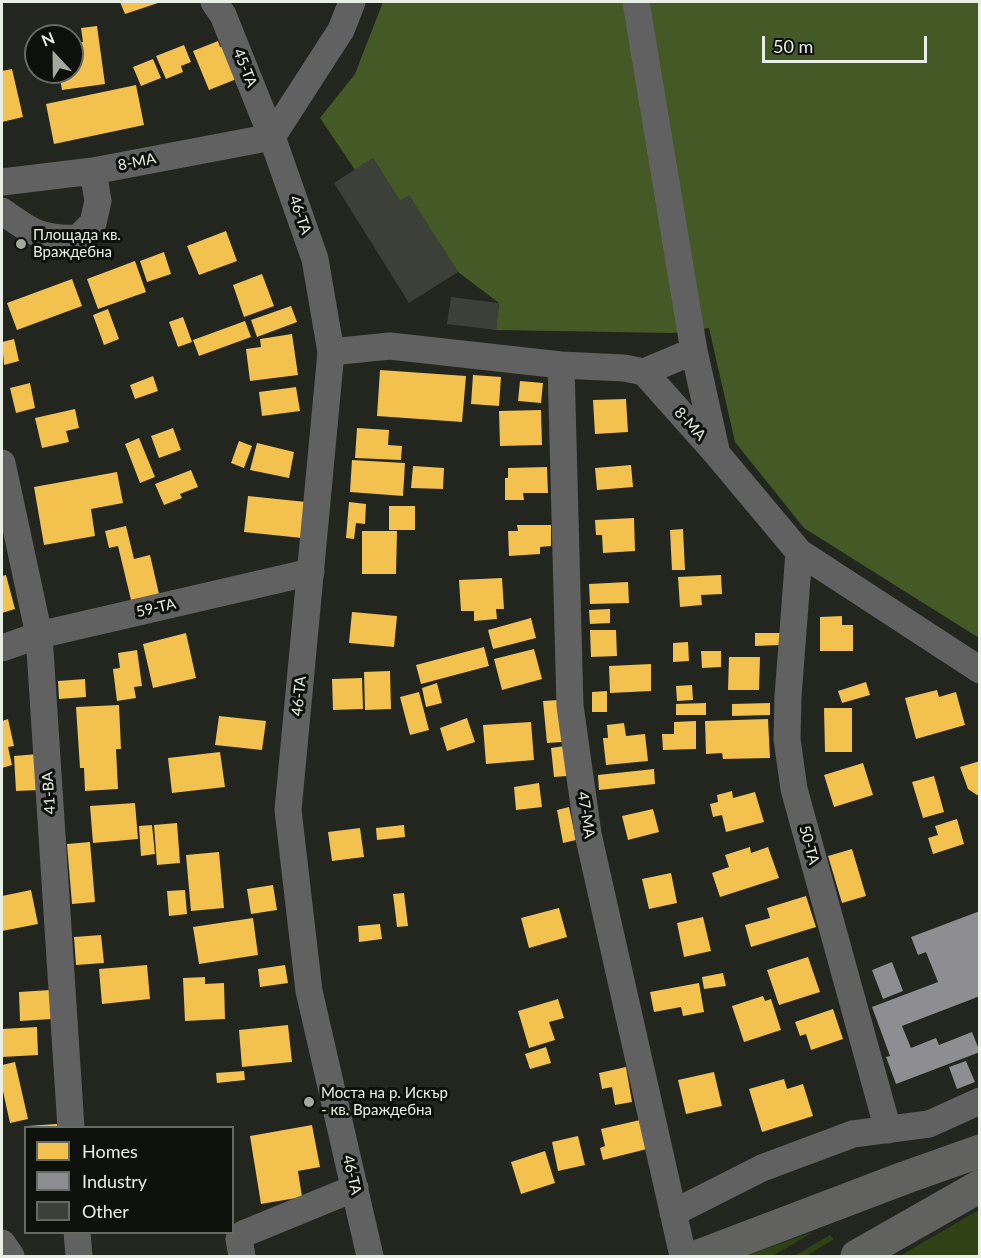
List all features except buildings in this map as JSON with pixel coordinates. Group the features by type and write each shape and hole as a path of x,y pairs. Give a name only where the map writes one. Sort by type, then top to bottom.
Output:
{"main road":[{"path":"699,1257 980,1151"},
{"path":"857,1257 980,1186"}],"street":[{"name":"45-ТА","path":"214,2 224,15 272,137"},
{"path":"272,137 341,30 352,2"},
{"path":"636,2 694,351 717,454"},
{"name":"8-МА","path":"4,197 93,171 272,137"},
{"name":"46-ТА","path":"272,137 315,259 331,352 288,810 309,991 370,1257"},
{"path":"4,197 35,233 55,239 78,238 93,223 98,201 93,171"},
{"path":"331,352 390,346 561,365 624,368 644,372 694,351"},
{"name":"47-МА","path":"561,365 570,706 588,834 683,1257"},
{"name":"8-МА","path":"644,372 717,454 799,552 980,670"},
{"name":"41-ВА","path":"2,463 39,634 71,1126"},
{"name":"50-ТА","path":"799,552 787,739 794,789 888,1130"},
{"name":"59-ТА","path":"2,648 39,634 311,573"},
{"path":"673,1213 762,1168 853,1134 929,1124 980,1101"},
{"path":"242,1257 239,1239 243,1234 355,1188"},
{"path":"78,1234 79,1257"},
{"path":"2,1244 11,1257"}],"green space":[{"path":"383,2 979,2 979,638 804,528 735,442 709,328 673,333 496,330 499,303 458,272 409,196 400,201 373,158 355,170 320,118 355,74"},
{"path":"979,1210 979,1256 900,1256 968,1216"},
{"path":"813,1232 773,1256 745,1256"},
{"path":"830,1235 834,1239 806,1256 794,1256"}],"place":[{"name":"Площада кв. Враждебна","path":"21,244"},
{"name":"Моста на р. Искър - кв. Враждебна","path":"309,1102"}]}
